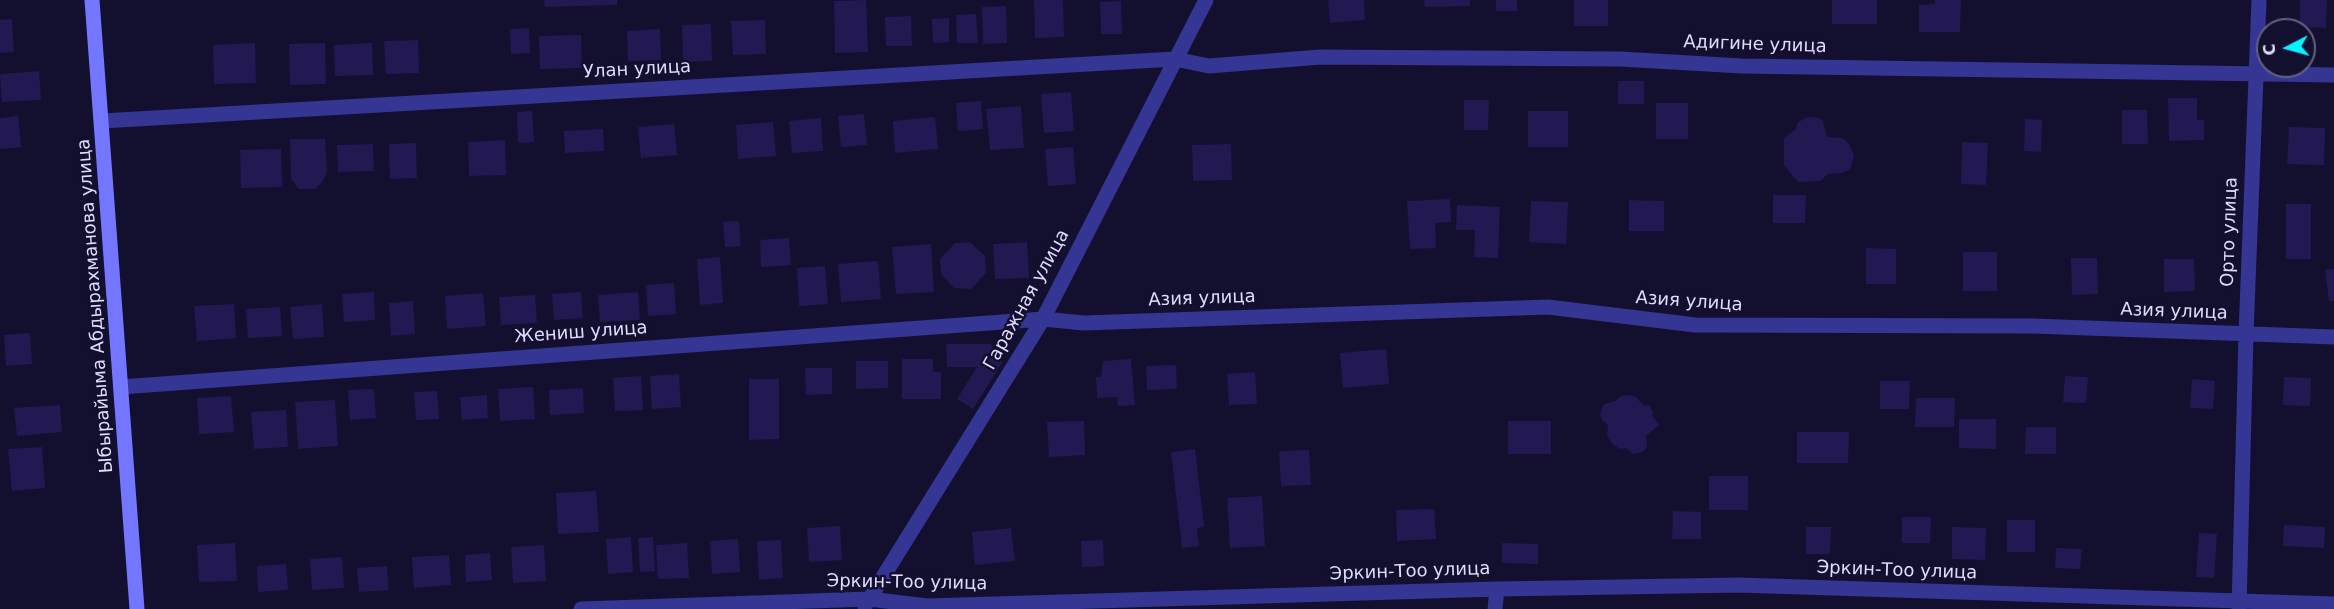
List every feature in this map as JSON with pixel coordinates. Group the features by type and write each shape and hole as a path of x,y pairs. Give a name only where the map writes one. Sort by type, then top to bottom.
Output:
{"street":[{"name":"Ыбырайыма Абдырахманова улица","path":"93,0 137,609"},
{"name":"Гаражная улица","path":"866,604 1043,319 1206,0"},
{"name":"Орто улица","path":"2258,18 2259,0"},
{"name":"Адигине улица","path":"1175,59 1209,66 1332,57 1620,59 1742,66 2256,72"},
{"name":"Улан улица","path":"102,121 1175,59"},
{"name":"Орто улица","path":"2240,605 2246,335 2256,72"},
{"name":"Адигине улица","path":"2316,74 2334,75"},
{"name":"Азия улица","path":"1043,319 1084,323 1548,307 1695,325 2033,326 2334,337"},
{"name":"Жениш улица","path":"121,387 1043,319"},
{"name":"Эркин-Тоо улица","path":"581,609 866,604 927,606 1497,589 1739,585 2240,605 2334,604"},
{"path":"1495,609 1497,589"}],"building":[{"path":"544,0 617,0 617,5 545,7"},
{"path":"866,0 868,52 835,53 834,1"},
{"path":"1034,0 1063,0 1064,37 1035,38"},
{"path":"1328,0 1364,0 1365,20 1330,23"},
{"path":"1424,0 1470,0 1470,6 1425,7"},
{"path":"1496,0 1517,0 1517,11 1496,11"},
{"path":"1574,0 1608,0 1608,26 1574,26"},
{"path":"1832,0 1877,0 1877,24 1832,24"},
{"path":"1935,0 1961,0 1960,32 1919,32 1919,5 1935,4"},
{"path":"2300,0 2327,0 2326,28 2316,28 2316,18 2300,18"},
{"path":"1121,1 1122,34 1101,34 1100,2"},
{"path":"1006,6 1007,43 983,44 982,7"},
{"path":"976,14 978,43 957,43 956,15"},
{"path":"911,16 912,46 886,46 885,17"},
{"path":"949,18 949,42 933,43 932,19"},
{"path":"12,19 14,52 0,53 0,20"},
{"path":"765,20 766,54 733,55 731,21"},
{"path":"711,24 712,61 683,62 682,25"},
{"path":"529,28 530,53 511,54 510,29"},
{"path":"660,29 661,60 628,61 627,31"},
{"path":"581,35 582,68 540,69 539,36"},
{"path":"418,40 419,73 386,74 384,41"},
{"path":"255,43 256,83 214,84 213,45"},
{"path":"325,43 326,84 290,85 289,44"},
{"path":"372,43 373,75 335,76 334,45"},
{"path":"39,71 41,100 2,102 0,74"},
{"path":"1618,81 1644,81 1644,104 1618,104"},
{"path":"1071,92 1074,131 1044,133 1041,94"},
{"path":"2168,98 2197,98 2197,120 2204,120 2204,140 2169,141"},
{"path":"1464,100 1489,100 1488,130 1464,130"},
{"path":"981,101 983,129 958,131 956,103"},
{"path":"1656,103 1688,103 1688,139 1656,139"},
{"path":"1021,106 1024,148 990,150 986,109"},
{"path":"2122,110 2147,110 2148,144 2122,144"},
{"path":"532,111 534,142 518,143 517,112"},
{"path":"1528,111 1568,111 1568,147 1528,147"},
{"path":"864,114 867,145 841,147 838,116"},
{"path":"18,116 21,147 0,149 0,118"},
{"path":"935,117 938,149 895,153 893,121"},
{"path":"1807,117 1819,118 1823,121 1827,137 1843,138 1850,145 1854,156 1850,169 1842,173 1828,174 1820,181 1798,182 1784,165 1784,138 1796,129 1797,123"},
{"path":"821,118 823,151 792,153 789,121"},
{"path":"2025,119 2042,120 2041,152 2024,151"},
{"path":"773,122 776,156 738,159 736,125"},
{"path":"674,124 677,155 641,158 638,127"},
{"path":"2289,127 2325,128 2324,165 2287,164"},
{"path":"603,129 604,151 565,153 564,131"},
{"path":"290,139 325,139 327,172 323,181 315,189 299,189 291,179"},
{"path":"505,140 506,175 469,176 468,142"},
{"path":"1962,142 1988,143 1986,185 1961,184"},
{"path":"416,143 417,178 390,179 389,144"},
{"path":"373,144 374,171 338,172 337,145"},
{"path":"1231,144 1232,180 1193,181 1192,145"},
{"path":"1073,147 1076,184 1048,186 1045,149"},
{"path":"281,149 282,187 241,188 240,150"},
{"path":"1773,195 1806,195 1805,223 1773,223"},
{"path":"1450,199 1451,222 1435,223 1436,248 1410,249 1407,201"},
{"path":"1629,200 1664,201 1664,231 1629,231"},
{"path":"1531,201 1568,202 1566,244 1529,242"},
{"path":"2286,204 2311,204 2311,259 2286,259"},
{"path":"1457,205 1500,207 1498,258 1474,257 1475,230 1456,230"},
{"path":"739,221 741,246 725,247 723,222"},
{"path":"789,238 791,265 761,267 760,240"},
{"path":"970,242 985,256 986,273 971,289 954,288 941,274 940,259 955,243"},
{"path":"1027,242 1029,278 995,279 993,244"},
{"path":"931,244 934,292 896,294 892,247"},
{"path":"1866,248 1896,249 1896,284 1866,284"},
{"path":"1963,252 1997,252 1997,291 1963,291"},
{"path":"720,257 723,303 700,305 697,259"},
{"path":"2071,258 2097,258 2098,294 2072,295"},
{"path":"2164,259 2194,259 2195,291 2164,292"},
{"path":"878,261 881,299 841,302 838,264"},
{"path":"825,266 828,304 799,306 797,268"},
{"path":"2334,269 2334,301 2329,301 2325,270"},
{"path":"674,283 676,314 648,316 646,285"},
{"path":"374,292 375,320 344,322 342,294"},
{"path":"581,292 583,318 554,320 552,294"},
{"path":"638,292 640,320 600,322 598,295"},
{"path":"483,293 486,326 447,329 445,296"},
{"path":"535,295 537,323 501,325 499,297"},
{"path":"413,301 415,334 391,336 389,303"},
{"path":"234,304 236,338 197,341 194,306"},
{"path":"322,304 324,337 293,339 290,307"},
{"path":"280,307 282,336 248,338 246,309"},
{"path":"30,333 32,364 6,366 4,335"},
{"path":"946,344 991,344 1002,363 973,409 957,399 977,367 947,367"},
{"path":"1386,349 1389,384 1343,388 1340,353"},
{"path":"902,359 933,359 933,372 941,372 941,399 902,399"},
{"path":"1131,359 1135,405 1118,406 1117,397 1097,398 1096,377 1101,377 1103,361"},
{"path":"856,361 888,361 888,388 856,389"},
{"path":"1176,365 1177,389 1147,390 1146,366"},
{"path":"805,368 832,368 832,394 806,395"},
{"path":"1255,372 1257,404 1229,405 1227,374"},
{"path":"679,374 681,407 652,409 650,376"},
{"path":"641,376 643,410 615,411 613,378"},
{"path":"2065,376 2088,377 2086,403 2063,402"},
{"path":"2284,377 2311,378 2310,406 2283,405"},
{"path":"749,379 779,379 779,439 749,440"},
{"path":"2192,379 2215,381 2213,409 2190,408"},
{"path":"1880,381 1910,381 1909,409 1880,409"},
{"path":"533,387 535,419 500,421 498,389"},
{"path":"583,388 584,413 550,415 549,390"},
{"path":"374,389 376,418 350,420 348,390"},
{"path":"437,391 439,419 416,420 414,392"},
{"path":"487,395 488,418 462,420 460,397"},
{"path":"1628,395 1636,397 1643,405 1650,406 1652,416 1659,425 1646,436 1647,447 1643,452 1633,454 1627,448 1620,449 1612,444 1607,435 1608,425 1602,420 1600,414 1604,404"},
{"path":"231,396 234,432 199,434 197,398"},
{"path":"1916,398 1955,398 1954,427 1915,427"},
{"path":"335,400 338,446 298,449 295,402"},
{"path":"60,405 62,432 17,436 14,408"},
{"path":"286,410 288,447 254,449 251,412"},
{"path":"1959,419 1996,419 1996,449 1959,448"},
{"path":"1084,421 1085,455 1049,457 1047,422"},
{"path":"1508,421 1551,421 1551,454 1508,454"},
{"path":"2026,427 2056,427 2056,454 2025,454"},
{"path":"1797,432 1849,432 1848,463 1797,463"},
{"path":"42,447 45,488 12,491 8,449"},
{"path":"1195,449 1204,527 1197,528 1199,546 1182,548 1171,452"},
{"path":"1309,450 1311,485 1281,486 1279,451"},
{"path":"1709,476 1748,476 1748,510 1709,510"},
{"path":"596,491 599,532 558,534 556,493"},
{"path":"1262,496 1265,546 1230,548 1227,498"},
{"path":"1434,509 1436,539 1397,541 1396,510"},
{"path":"1673,511 1701,512 1701,539 1672,539"},
{"path":"1902,517 1931,517 1930,543 1902,543"},
{"path":"2007,520 2035,520 2035,552 2007,552"},
{"path":"2284,525 2325,527 2324,548 2283,546"},
{"path":"840,526 842,560 809,562 807,528"},
{"path":"1806,527 1831,527 1830,554 1806,554"},
{"path":"1952,527 1986,528 1985,560 1952,559"},
{"path":"1011,528 1015,561 975,565 972,532"},
{"path":"2199,533 2217,534 2214,578 2196,577"},
{"path":"631,537 633,572 608,574 606,539"},
{"path":"653,537 655,571 640,572 638,538"},
{"path":"738,539 740,572 712,574 710,541"},
{"path":"781,540 783,578 759,580 757,541"},
{"path":"1103,540 1104,566 1082,567 1081,541"},
{"path":"235,543 237,581 199,582 197,545"},
{"path":"687,543 689,578 658,579 656,545"},
{"path":"1502,543 1538,544 1538,564 1502,563"},
{"path":"544,545 546,581 513,583 511,547"},
{"path":"2056,548 2082,549 2080,569 2055,568"},
{"path":"490,553 492,580 466,582 465,555"},
{"path":"449,555 451,585 414,588 412,557"},
{"path":"342,557 344,588 312,590 310,559"},
{"path":"286,564 288,590 258,592 257,566"},
{"path":"387,566 389,590 359,592 357,568"}]}
